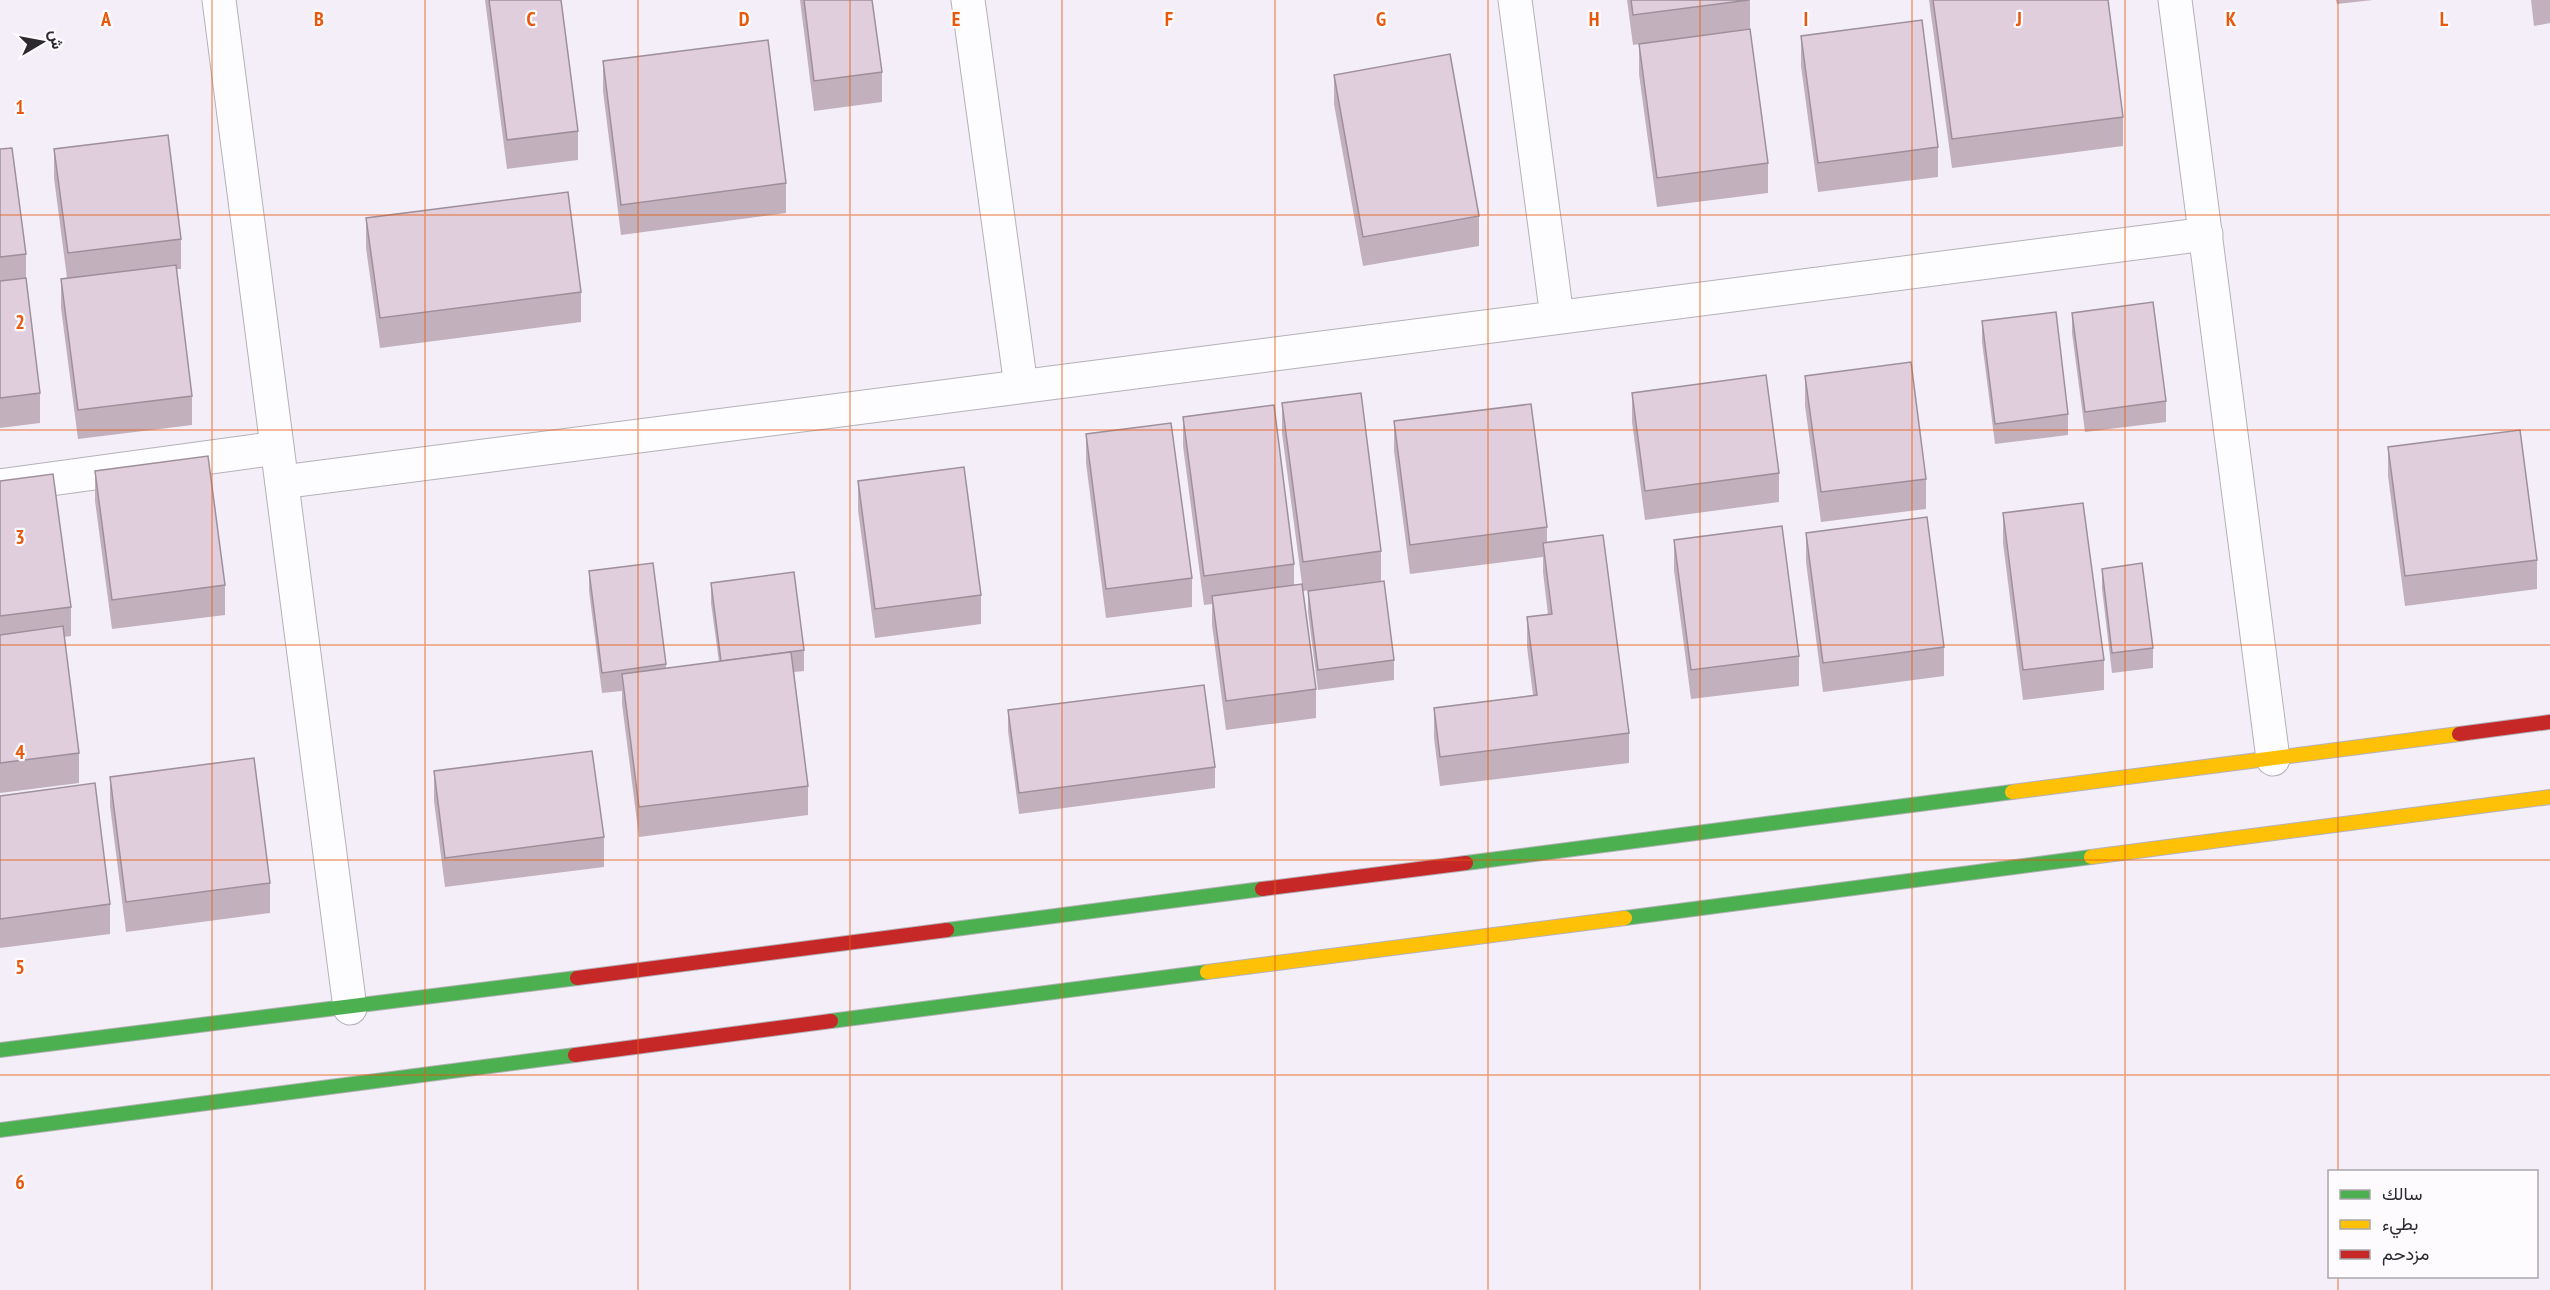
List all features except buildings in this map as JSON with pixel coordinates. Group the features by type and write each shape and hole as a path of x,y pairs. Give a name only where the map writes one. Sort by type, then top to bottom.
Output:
{"street":[{"path":"219,0 350,1008"},
{"path":"968,0 1021,386"},
{"path":"1515,0 1557,317"},
{"path":"2175,0 2273,759"},
{"path":"282,482 2206,234"},
{"path":"0,486 277,448"},
{"path":"0,1050 350,1008 2550,722"},
{"path":"0,1130 2550,797"}],"traffic: fast":[{"path":"1466,863 2012,792"},
{"path":"1625,918 2091,857"},
{"path":"947,930 1262,889"},
{"path":"831,1021 1207,972"},
{"path":"0,1050 577,978"},
{"path":"0,1130 575,1055"}],"traffic: slow":[{"path":"2012,792 2459,734"},
{"path":"2091,857 2550,797"},
{"path":"1207,972 1625,918"}],"traffic: jam":[{"path":"2459,734 2550,722"},
{"path":"1262,889 1466,863"},
{"path":"577,978 947,930"},
{"path":"575,1055 831,1021"}]}
